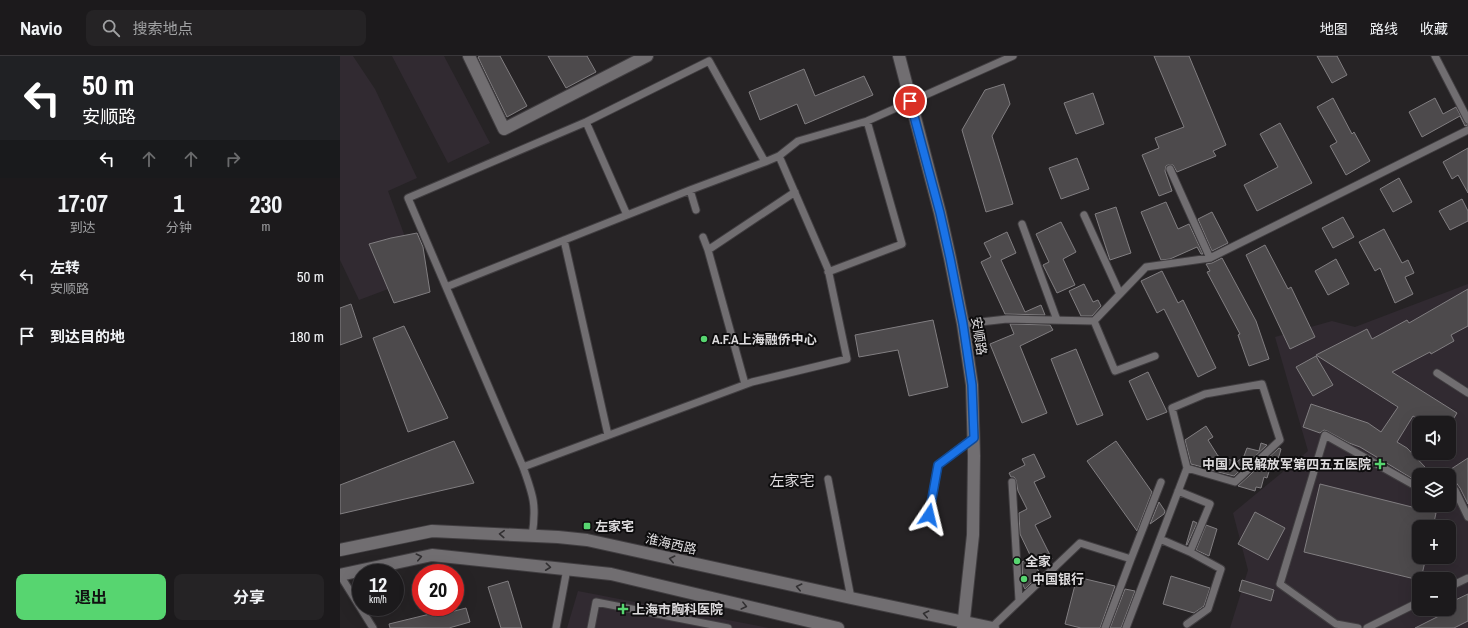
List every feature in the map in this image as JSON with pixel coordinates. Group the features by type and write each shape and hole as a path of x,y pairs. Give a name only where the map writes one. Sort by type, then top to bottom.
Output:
{"main road":[{"path":"469,56 504,129 647,56"},
{"name":"安顺路","path":"899,56 940,213 963,324 972,385 974,438 973,535 964,625"},
{"name":"淮海西路","path":"340,550 432,531 587,540 851,598 964,625 992,628"},
{"path":"340,575 432,554 611,574 802,624 838,628"}],"lane":[{"path":"446,287 690,190 765,162 779,156 798,141 867,120 1013,56"},
{"path":"1435,56 1468,120"},
{"path":"532,536 535,506 532,491 408,198 586,122 709,61 765,162"},
{"path":"828,272 902,244 867,120"},
{"path":"586,122 627,215"},
{"path":"963,324 1008,319 1094,321 1146,267 1210,258 1468,130"},
{"path":"523,467 745,384 847,359 828,272 779,156"},
{"path":"1170,169 1210,258"},
{"path":"690,190 696,210"},
{"path":"708,250 794,192"},
{"path":"1084,215 1120,294"},
{"path":"1022,224 1057,320"},
{"path":"704,237 745,384"},
{"path":"564,240 608,435"},
{"path":"1094,321 1115,371 1155,356"},
{"path":"1437,373 1468,393"},
{"path":"1126,628 1187,468 1172,408 1205,394 1262,384 1280,440 1235,482 1187,468"},
{"path":"1358,628 1336,626 1280,584 1325,435 1412,484"},
{"path":"929,515 938,465 974,438"},
{"path":"828,479 851,598"},
{"path":"1012,482 1019,600"},
{"path":"1105,628 1161,482"},
{"path":"1178,491 1210,504 1190,552"},
{"path":"1456,492 1468,517"},
{"path":"1160,539 1190,552 1221,569 1208,609 1187,624"},
{"path":"992,628 1019,600 1080,543 1131,559"},
{"path":"556,628 567,569"},
{"path":"340,575 373,628"},
{"path":"1456,584 1468,578"},
{"path":"591,628 596,602 728,628"},
{"path":"1367,628 1412,606"}],"shaded area":[{"path":"340,56 353,56 375,89 417,178 388,191 420,277 359,300 340,260"},
{"path":"392,56 444,56 490,143 448,163"},
{"name":"中国人民解放军第四五五医院","path":"1468,284 1468,628 1230,628 1248,570 1233,513 1308,451 1275,337 1332,321 1355,327"},
{"name":"上海市胸科医院","path":"578,591 769,628 567,628"}],"building":[{"path":"500,56 527,106 507,117 478,57"},
{"path":"548,56 587,56 596,72 566,88"},
{"path":"1154,56 1189,56 1226,145 1213,151 1216,156 1177,172 1173,165 1166,166 1165,171 1172,191 1159,196 1142,155 1159,148 1155,138 1184,127"},
{"path":"1317,56 1337,56 1347,75 1332,83"},
{"path":"804,69 815,96 864,76 873,95 805,124 797,104 760,120 749,92"},
{"path":"1004,84 1010,104 992,136 1013,204 986,212 962,130 985,90"},
{"path":"1093,93 1104,124 1076,134 1064,103"},
{"path":"1333,98 1352,134 1354,132 1370,161 1346,175 1330,146 1337,142 1317,107"},
{"path":"1435,98 1443,114 1456,107 1464,122 1468,125 1465,126 1460,116 1422,137 1409,112"},
{"path":"1280,123 1312,183 1257,211 1244,185 1278,167 1260,134"},
{"path":"1468,148 1468,193 1458,175 1452,179 1443,162"},
{"path":"1077,158 1089,189 1061,199 1049,168"},
{"path":"1399,178 1412,202 1393,212 1380,189"},
{"path":"1462,199 1468,211 1468,221 1450,230 1439,211"},
{"path":"1166,202 1178,229 1189,224 1203,254 1201,254 1197,247 1170,259 1161,260 1141,212"},
{"path":"1116,207 1131,253 1110,260 1095,214"},
{"path":"1212,212 1228,243 1212,251 1198,219"},
{"path":"1343,217 1354,237 1333,248 1322,228"},
{"path":"1061,222 1076,252 1063,259 1075,285 1057,293 1043,265 1049,262 1036,234"},
{"path":"1384,229 1402,263 1408,260 1414,273 1405,277 1413,294 1395,303 1380,268 1375,271 1359,242"},
{"path":"1007,232 1016,253 1001,260 1025,312 1041,305 1045,315 1005,314 981,262 991,257 984,243"},
{"path":"417,233 423,247 430,292 394,303 369,244"},
{"path":"1265,245 1288,289 1291,287 1315,337 1290,349 1246,255"},
{"path":"1222,258 1256,321 1269,359 1249,366 1238,335 1240,334 1207,272 1210,271 1206,264"},
{"path":"1336,259 1349,284 1328,295 1315,271"},
{"path":"1162,271 1178,303 1183,300 1216,368 1198,377 1164,309 1157,313 1141,281"},
{"path":"1084,284 1093,302 1098,300 1101,306 1092,316 1081,316 1069,291"},
{"path":"1468,289 1468,326 1451,335 1454,341 1431,354 1430,352 1392,372 1457,413 1455,416 1412,416 1397,442 1407,448 1412,453 1412,460 1418,460 1425,467 1412,468 1412,478 1360,447 1327,431 1324,430 1320,433 1303,427 1311,404 1368,423 1381,432 1398,407 1316,355 1367,329 1372,339 1407,320 1409,323"},
{"path":"351,304 362,337 340,345 340,308"},
{"path":"933,320 948,387 909,396 898,350 859,357 855,335"},
{"path":"1010,324 1050,325 1053,330 1020,346 1047,413 1022,423 990,344 1014,334"},
{"path":"404,326 448,418 408,432 373,338"},
{"path":"1076,349 1103,415 1077,425 1051,359"},
{"path":"1316,356 1333,385 1313,396 1296,367"},
{"path":"1148,372 1167,412 1147,420 1129,381"},
{"path":"1206,426 1213,437 1208,440 1218,456 1237,462 1244,456 1247,448 1259,451 1261,443 1267,445 1234,476 1210,470 1212,464 1206,468 1191,464 1185,440"},
{"path":"454,441 474,483 340,514 340,485"},
{"path":"1116,441 1152,492 1137,531 1087,461"},
{"path":"1279,448 1281,449 1277,463 1272,462 1267,478 1264,477 1261,488 1256,487 1255,491 1238,486"},
{"path":"1034,454 1045,477 1034,482 1051,517 1035,525 1052,559 1036,566 1040,574 1025,589 1023,585 1022,562 1031,557 1020,534 1019,513 1027,509 1018,491 1016,480 1014,477 1011,477 1009,473 1025,465 1022,459"},
{"path":"1468,458 1468,504 1456,482 1456,468 1453,468"},
{"path":"1320,484 1412,507 1412,512 1436,513 1434,520 1412,520 1412,564 1424,564 1423,572 1412,572 1412,578 1304,552"},
{"path":"1159,502 1165,511 1164,514 1150,524"},
{"path":"1255,512 1285,528 1268,560 1238,544"},
{"path":"1193,521 1197,523 1186,545"},
{"path":"1206,525 1217,529 1209,556 1196,550"},
{"path":"1171,576 1210,588 1204,606 1194,613 1163,604"},
{"path":"1077,577 1115,586 1100,628 1081,628 1065,624"},
{"path":"1242,580 1274,590 1271,601 1239,591"},
{"path":"508,581 522,628 501,628 488,587"},
{"path":"1125,589 1135,591 1121,628 1110,628"},
{"path":"1468,594 1468,621 1454,628 1415,628 1439,616 1456,616 1456,600"},
{"path":"466,608 470,622 449,628 390,628 389,624 422,616 464,616 464,609"}],"place":[{"name":"A.F.A上海融侨中心","path":"704,339"},
{"name":"中国人民解放军第四五五医院","path":"1380,464"},
{"name":"左家宅","path":"587,526"},
{"name":"全家","path":"1017,561"},
{"name":"中国银行","path":"1024,579"},
{"name":"上海市胸科医院","path":"623,609"}],"district":[{"name":"左家宅","path":"792,480"}],"route":[{"path":"910,101 940,213 950,258 963,324 972,385 974,438 938,465 929,515"}]}
